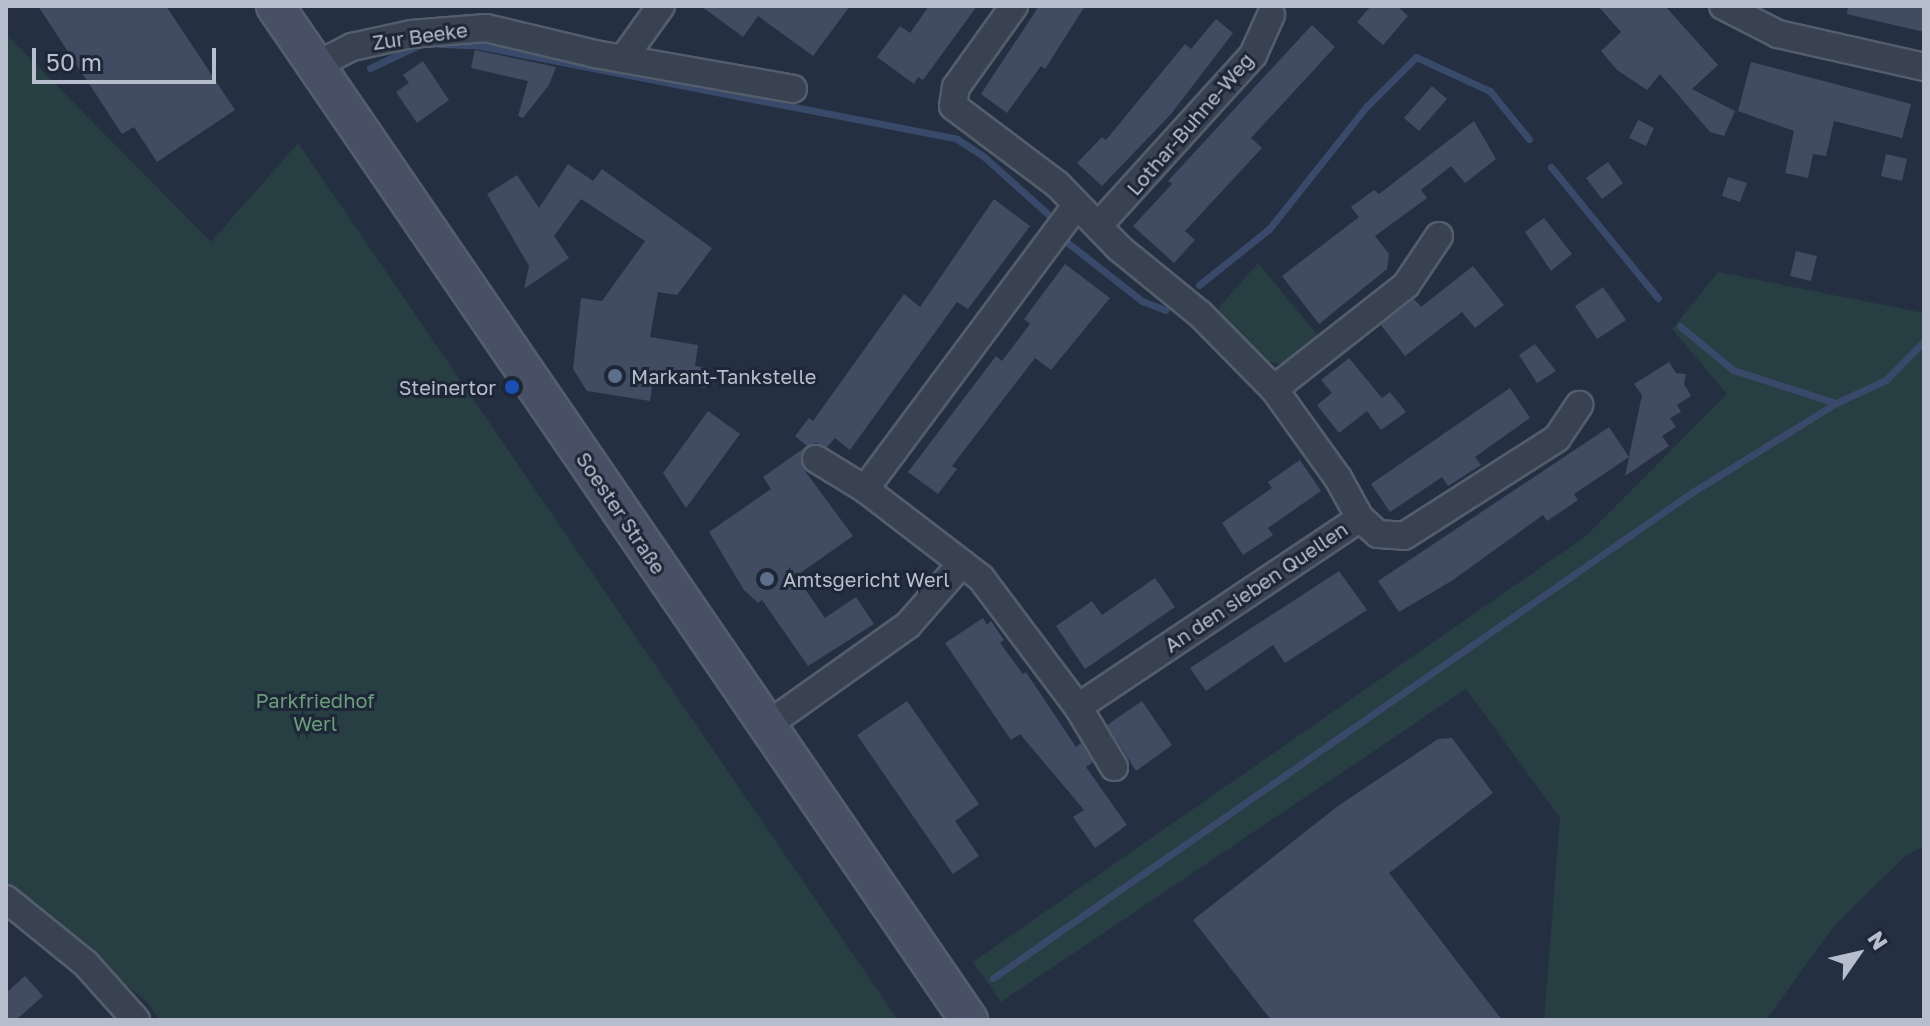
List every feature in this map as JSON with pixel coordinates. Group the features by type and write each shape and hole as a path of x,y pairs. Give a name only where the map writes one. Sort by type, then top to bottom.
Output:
{"main road":[{"name":"Soester Straße","path":"275,6 969,1020"}],"street":[{"path":"623,59 661,6"},
{"name":"An den sieben Quellen","path":"1014,6 956,87 953,106 1077,205 1200,314 1274,389 1338,478 1360,518 1078,707"},
{"path":"1723,6 1778,34 1924,67"},
{"name":"Lothar-Buhne-Weg","path":"1098,226 1253,55 1271,15"},
{"name":"Zur Beeke","path":"315,66 352,47 464,28 486,28 623,59 793,89"},
{"path":"865,489 1077,205"},
{"path":"1274,389 1406,285 1439,236"},
{"path":"1360,518 1378,534 1404,536 1557,438 1579,405"},
{"path":"816,459 865,489 962,563 1004,602 1078,707 1114,767"},
{"path":"766,726 908,625 962,563"},
{"path":"6,899 86,964 136,1020"}],"green space":[{"name":"Parkfriedhof Werl","path":"6,34 211,242 298,143 898,1020 160,1020 146,1001 6,888"},
{"path":"1258,263 1319,337 1283,365 1263,360 1217,316 1220,306"},
{"path":"1718,272 1924,313 1924,846 1904,857 1834,926 1766,1020 1544,1020 1560,818 1466,689 1001,1002 973,962 1586,536 1727,394 1672,329"}],"building":[{"path":"38,6 166,6 235,110 157,162 134,127 122,134"},
{"path":"701,6 850,6 813,56 758,16 743,37"},
{"path":"929,6 977,6 923,80 918,77 914,84 877,57 900,26 910,33"},
{"path":"1039,6 1085,6 1045,69 1041,66 1007,113 981,94"},
{"path":"1371,6 1397,6 1408,16 1383,45 1357,22"},
{"path":"1598,6 1665,6 1718,65 1692,89 1735,111 1724,136 1710,132 1660,74 1647,90 1617,70 1601,51 1621,32"},
{"path":"1848,6 1924,6 1924,32 1847,14"},
{"path":"1216,19 1233,33 1171,114 1102,186 1077,163 1102,137 1106,140 1185,44 1191,49"},
{"path":"1312,25 1335,47 1251,138 1262,148 1185,231 1195,240 1174,263 1133,226 1172,184 1168,181"},
{"path":"475,50 556,67 549,85 523,118 518,116 528,81 471,68"},
{"path":"423,61 449,100 417,123 396,92 409,83 403,75"},
{"path":"1751,62 1911,104 1902,138 1834,121 1826,156 1813,154 1808,178 1785,173 1794,131 1738,111"},
{"path":"1432,86 1447,99 1419,131 1404,118"},
{"path":"1638,120 1654,128 1646,146 1629,138"},
{"path":"1474,121 1496,159 1465,183 1451,166 1421,190 1427,198 1375,236 1389,254 1387,269 1319,324 1282,276 1359,217 1351,207 1374,190 1379,194"},
{"path":"1886,154 1907,159 1902,181 1881,176"},
{"path":"1608,162 1623,183 1602,199 1586,178"},
{"path":"568,164 593,181 602,169 712,248 677,295 658,292 650,337 698,345 695,366 707,368 705,388 653,380 650,401 587,391 573,369 581,298 602,301 645,241 581,199 554,236 569,258 524,289 529,266 487,194 517,175 539,208"},
{"path":"1728,177 1747,183 1740,202 1722,196"},
{"path":"994,199 1030,226 968,309 957,302 850,450 835,438 827,447 816,443 802,451 802,467 853,536 796,576 825,618 856,597 874,624 808,666 762,600 758,603 744,590 709,532 771,489 763,477 807,446 795,436 809,418 813,421 904,294 920,307"},
{"path":"1544,218 1572,254 1551,271 1525,232"},
{"path":"1796,251 1817,256 1811,281 1790,276"},
{"path":"1065,264 1110,298 1051,370 1035,358 952,466 957,469 938,494 908,472 996,356 1002,361 1030,324 1024,319"},
{"path":"1473,266 1504,305 1475,328 1462,312 1405,356 1381,325 1414,299 1421,307"},
{"path":"1603,287 1626,320 1597,339 1575,306"},
{"path":"1535,344 1556,371 1537,383 1519,355"},
{"path":"1349,358 1382,398 1390,392 1406,412 1381,430 1367,411 1339,433 1317,405 1332,393 1321,380"},
{"path":"1669,362 1676,373 1686,374 1684,384 1691,396 1677,405 1681,412 1670,418 1676,427 1662,436 1669,446 1625,476 1642,395 1634,384"},
{"path":"1510,388 1530,418 1475,457 1481,465 1448,486 1442,477 1390,512 1371,484"},
{"path":"708,411 740,434 686,508 663,473"},
{"path":"1609,427 1629,457 1574,494 1578,500 1547,521 1543,515 1453,580 1399,612 1378,581"},
{"path":"1300,460 1321,491 1268,528 1273,535 1243,555 1222,523 1272,488 1268,482"},
{"path":"1339,571 1367,610 1285,663 1273,645 1206,691 1190,668"},
{"path":"1155,578 1175,607 1085,669 1056,626 1092,601 1102,615"},
{"path":"983,618 987,625 991,621 1004,640 1000,643 1023,674 1026,672 1076,747 1081,743 1093,762 1086,767 1127,825 1095,848 1073,817 1084,810 1020,734 1011,740 945,643"},
{"path":"907,701 979,804 955,821 979,856 953,874 857,735"},
{"path":"1142,701 1172,745 1136,771 1107,725"},
{"path":"1452,738 1493,793 1389,873 1502,1020 1271,1020 1193,920 1338,806 1438,739"},
{"path":"25,976 43,996 16,1020 6,1020 6,993"}],"waterway":[{"path":"439,44 475,45 957,139 982,155 1048,214"},
{"path":"370,68 419,45"},
{"path":"1199,285 1269,229 1367,106 1416,57 1490,91 1529,139"},
{"path":"1551,167 1658,298"},
{"path":"1068,243 1142,301 1165,310"},
{"path":"1680,326 1733,370 1836,403"},
{"path":"993,978 1691,493 1836,403 1886,380 1924,341"}],"place":[{"name":"Markant-Tankstelle","path":"615,376"},
{"name":"Steinertor","path":"512,387"},
{"name":"Amtsgericht Werl","path":"767,579"}]}
